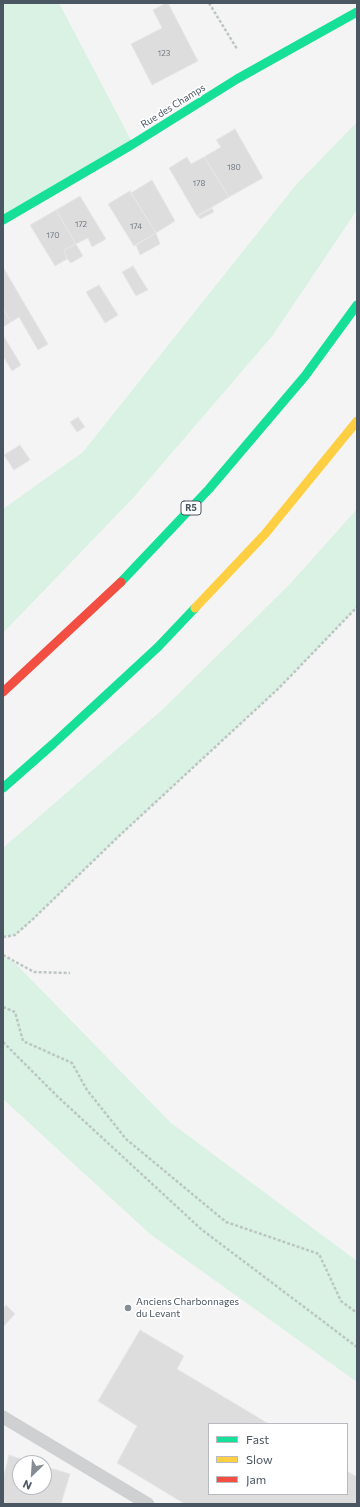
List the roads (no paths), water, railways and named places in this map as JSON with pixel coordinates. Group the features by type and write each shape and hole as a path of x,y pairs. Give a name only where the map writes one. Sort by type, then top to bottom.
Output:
{"main road":[{"name":"Rue des Champs","path":"3,220 133,144 237,79 357,12"},
{"name":"R5","path":"3,692 112,591 209,489 305,376 357,305"},
{"path":"3,788 158,647 265,534 357,421"}],"lane":[{"path":"3,1417 148,1504"}],"place":[{"name":"Anciens Charbonnages du Levant","path":"128,1308"}]}
